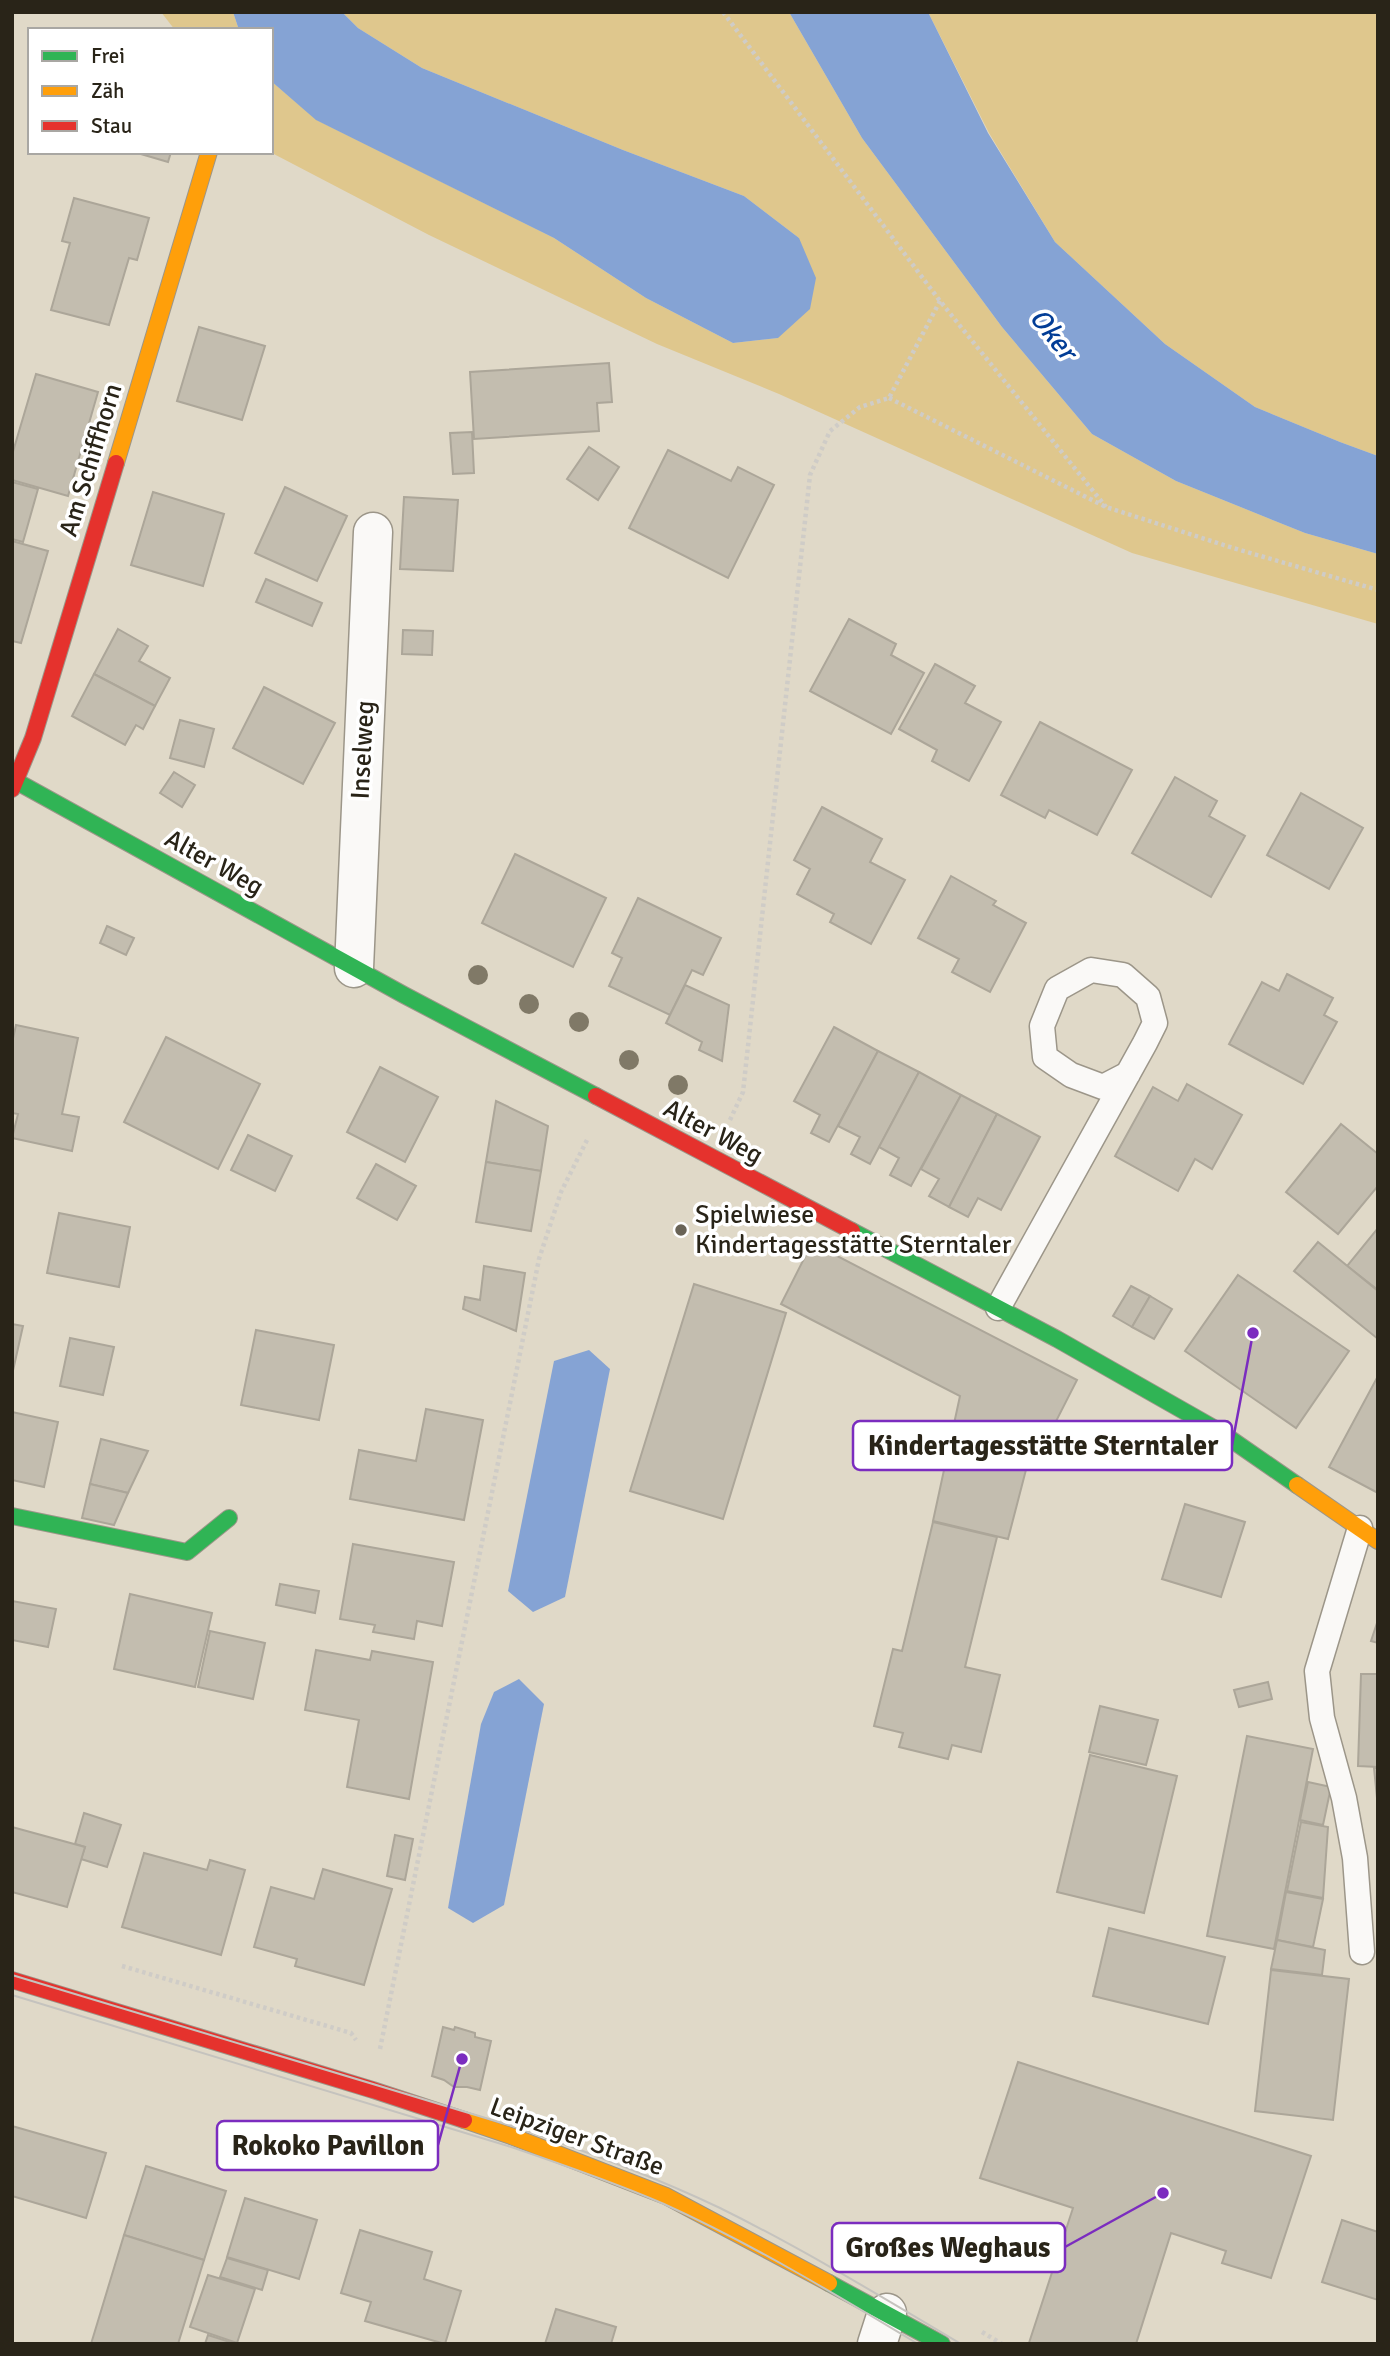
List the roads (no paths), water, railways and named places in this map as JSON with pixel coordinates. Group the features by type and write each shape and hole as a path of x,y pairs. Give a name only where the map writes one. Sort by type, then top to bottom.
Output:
{"street":[{"name":"Am Schiffhorn","path":"13,783 33,738 208,154"},
{"name":"Inselweg","path":"354,968 373,532"},
{"name":"Alter Weg","path":"13,783 605,1103 1112,1370 1219,1432 1369,1535"},
{"path":"12,1516 187,1552 229,1518"},
{"name":"Leipziger Straße","path":"12,1980 373,2090 511,2136 666,2196 882,2329 942,2344"}],"lane":[{"path":"998,1308 1128,1074 1155,1023 1148,997 1123,975 1091,970 1057,989 1042,1026 1045,1057 1071,1075 1104,1087 1128,1074"},
{"path":"1362,1952 1354,1858 1345,1798 1322,1718 1317,1671 1369,1535"}],"water":[{"path":"233,12 342,12 358,28 422,68 744,196 799,238 816,278 810,309 778,338 733,343 646,298 554,238 316,120 273,83 273,28 238,28"},
{"name":"Oker","path":"789,12 928,12 988,133 1055,242 1165,344 1255,407 1378,456 1378,554 1305,533 1176,481 1092,434 1002,327 862,138"},
{"path":"589,1350 610,1369 565,1597 533,1612 508,1591 554,1361"},
{"path":"519,1679 544,1704 504,1905 473,1923 448,1908 481,1724 494,1692"}],"tram line":[{"path":"12,1975 512,2126 618,2164 695,2196 751,2224 961,2344"},
{"path":"12,1995 508,2146 606,2181 664,2204 729,2236 918,2344"}],"place":[{"name":"Spielwiese Kindertagesstätte Sterntaler","path":"681,1230"},
{"name":"Kindertagesstätte Sterntaler","path":"1253,1333"},
{"name":"Rokoko Pavillon","path":"462,2059"},
{"name":"Großes Weghaus","path":"1163,2193"}]}
